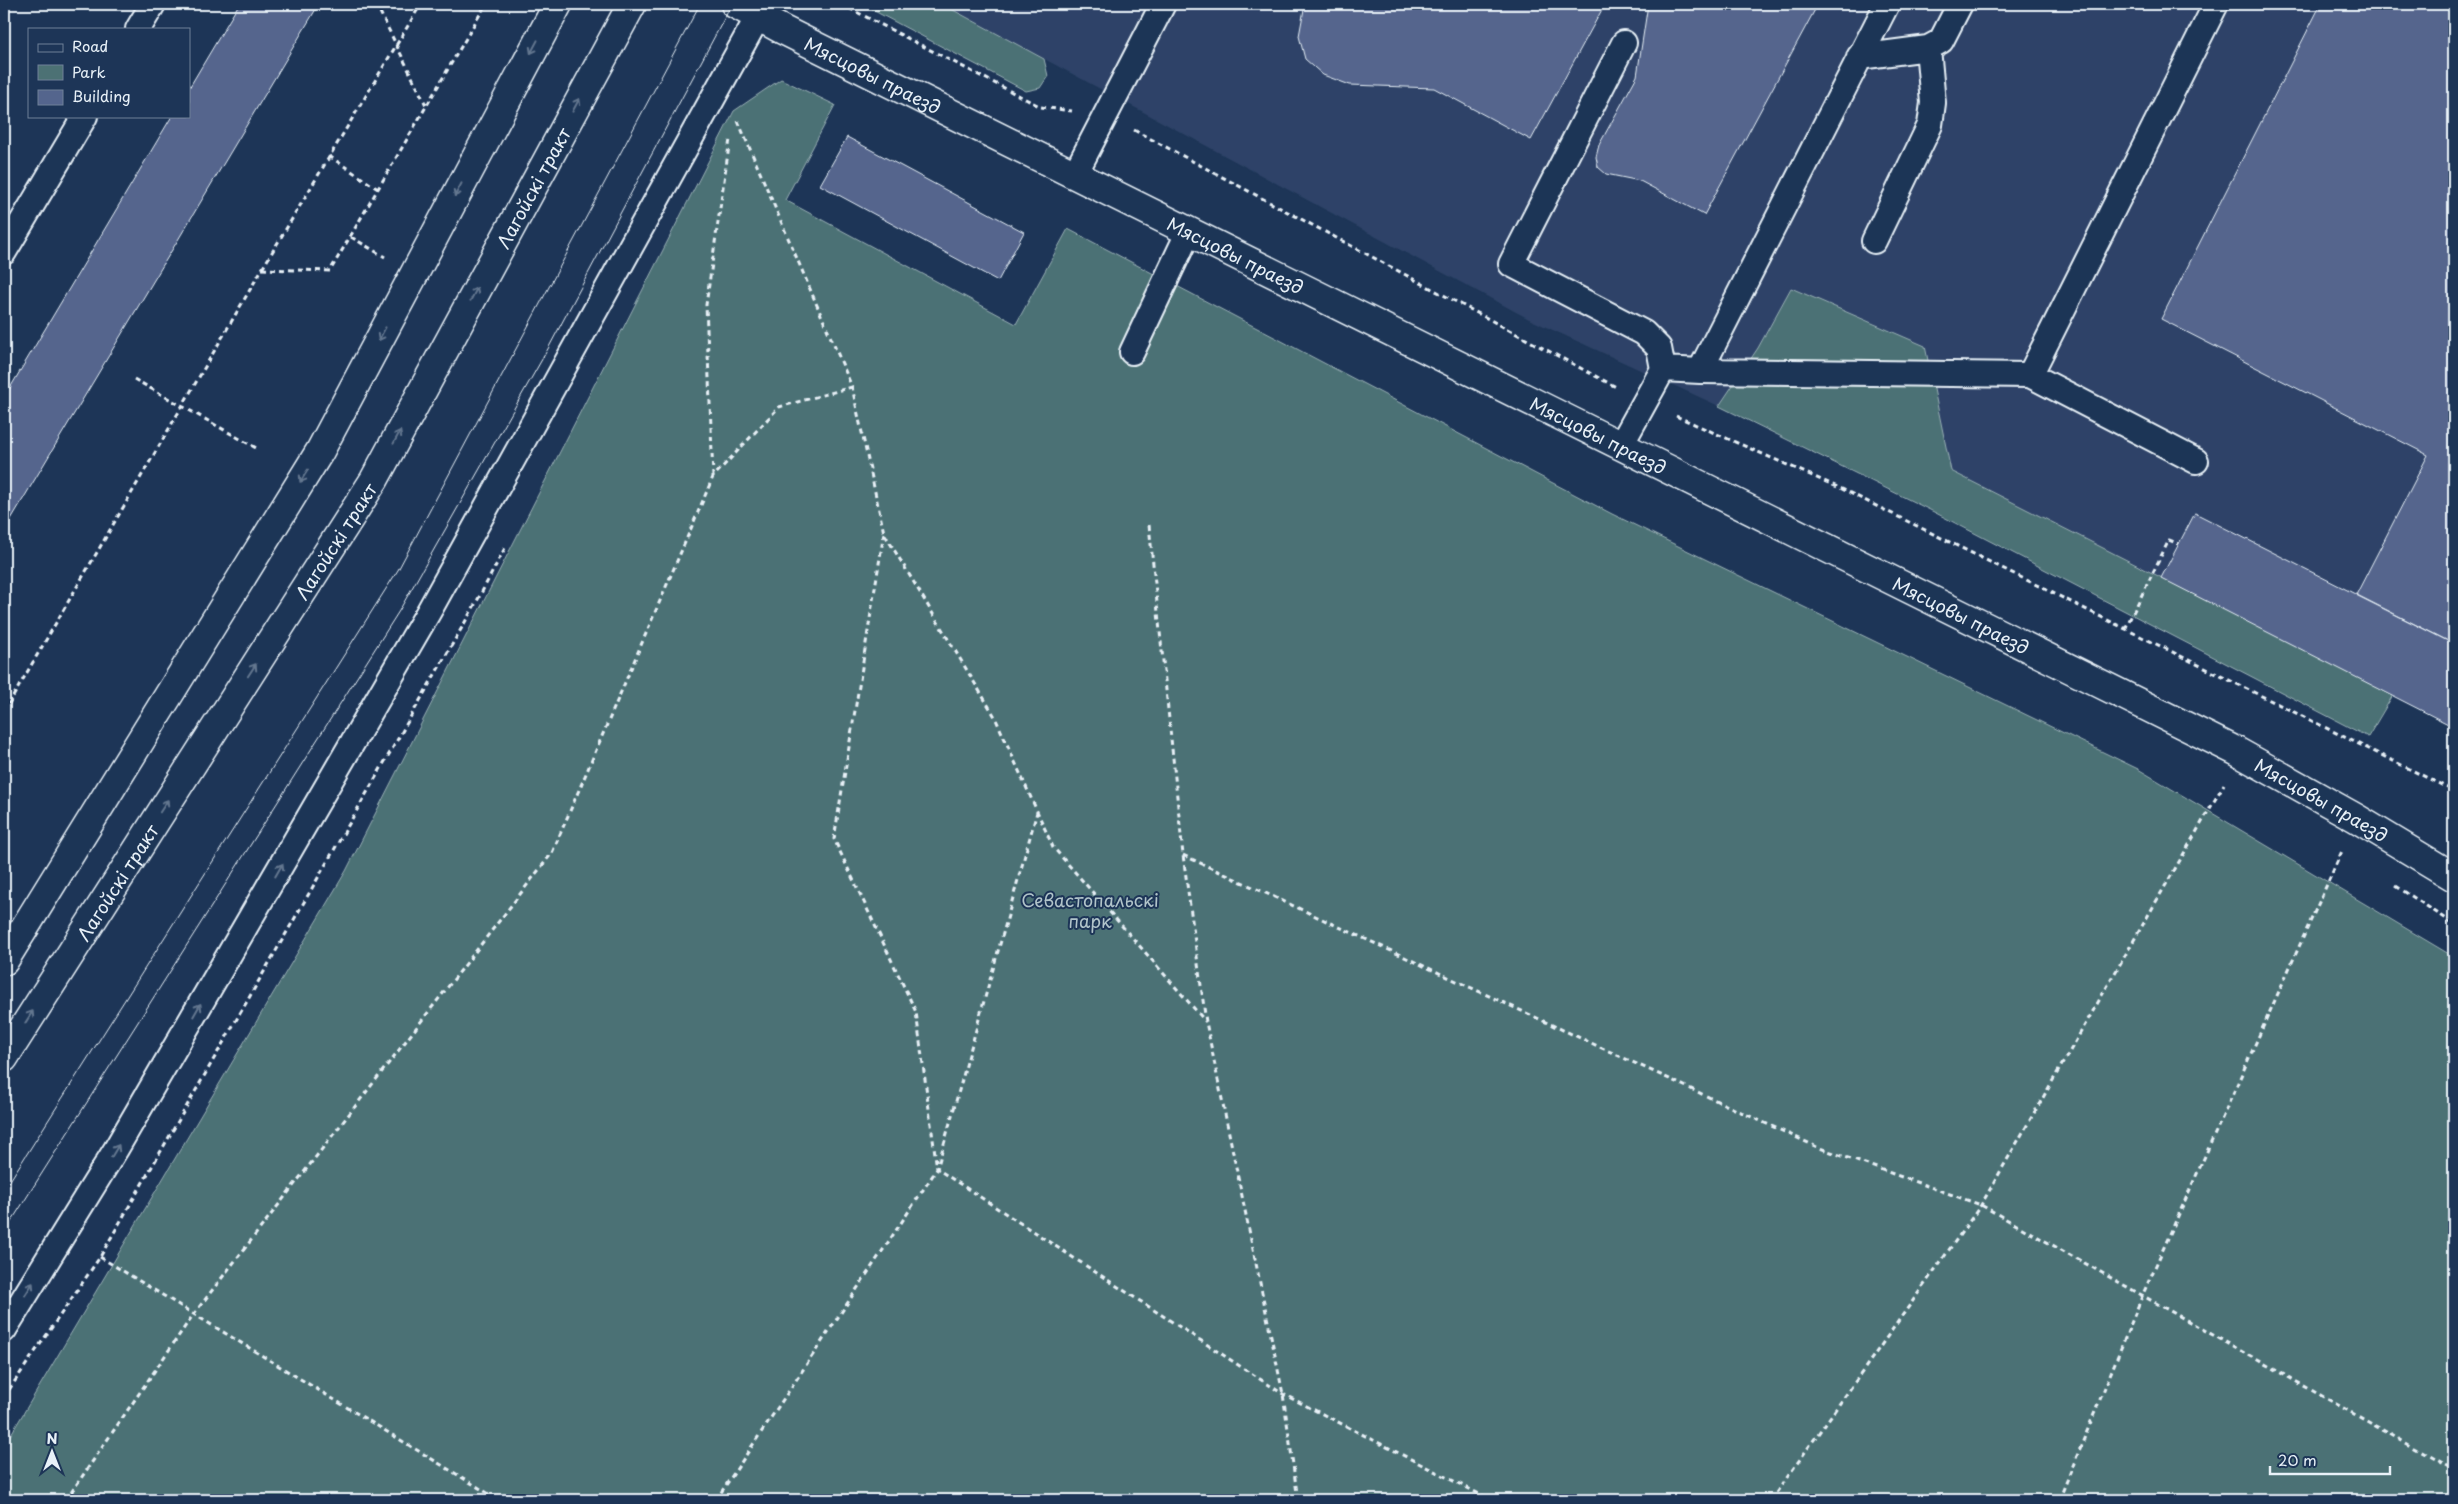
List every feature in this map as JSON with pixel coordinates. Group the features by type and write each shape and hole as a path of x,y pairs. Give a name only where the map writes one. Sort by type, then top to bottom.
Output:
{"main road":[{"path":"4,961 320,451 558,4"},
{"name":"Лагойскі тракт","path":"4,1058 374,480 632,4"},
{"name":"Мясцовы праезд","path":"753,8 1075,174 2236,751 2356,818 2454,877"}],"lane":[{"path":"139,28 153,4"},
{"path":"1075,174 1163,4"},
{"path":"1700,371 1887,4"},
{"path":"1859,57 1928,48 1941,41 1960,4"},
{"path":"2030,375 2216,4"},
{"path":"4,1330 116,1149 429,611 753,8"},
{"path":"1621,445 1663,369 1659,348 1644,333 1511,264 1624,43"},
{"path":"1874,241 1930,125 1933,104 1928,48"},
{"path":"4,252 84,118"},
{"path":"1132,352 1189,231"},
{"path":"1663,369 2030,375 2196,461"}],"path":[{"path":"376,4 426,106"},
{"path":"4,712 262,269 421,4"},
{"path":"262,269 330,271 486,4"},
{"path":"738,120 852,387 884,533 994,715 1053,847 1206,1022"},
{"path":"713,477 706,305 731,130"},
{"path":"329,156 378,189"},
{"path":"134,379 258,449"},
{"path":"66,1500 193,1315 552,853 713,477 779,407 852,387"},
{"path":"1149,525 1183,855 1206,1022 1283,1394 1298,1500"},
{"path":"884,533 834,839 916,1012 937,1169 1283,1394 1491,1500"},
{"path":"2125,629 2169,540 2179,544"},
{"path":"1772,1500 1981,1204 2224,787 2236,751"},
{"path":"2215,782 2224,787"},
{"path":"716,1500 937,1169 1037,811"},
{"path":"2059,1500 2143,1294 2356,818"},
{"path":"2333,846 2350,856"},
{"path":"1183,855 1817,1147 1981,1204 2454,1470"},
{"path":"2390,882 2454,924"},
{"path":"100,1257 499,1500"}],"shaded area":[{"path":"942,4 1914,4 1925,10 1929,4 2454,4 2454,727 1951,471 1925,346 1791,288 1758,348 1719,406 1531,320"}],"green space":[{"path":"861,4 942,4 1044,59 1048,76 1040,88 1026,91"},
{"name":"Севастопальскі парк","path":"781,79 835,105 785,200 1016,324 1068,229 1612,514 2138,769 2454,957 2454,1500 4,1500 4,1446 346,871 734,111"},
{"path":"1791,288 1925,346 1951,471 2393,695 2368,737 1930,510 1719,406 1758,348"}],"building":[{"path":"239,4 319,4 4,531 4,398 171,118 190,118 190,86"},
{"path":"1305,4 1605,4 1531,140 1434,88 1350,85 1323,75 1305,59 1299,36"},
{"path":"1648,4 1818,4 1704,215 1640,181 1606,174 1598,167 1596,157 1599,145 1637,76"},
{"path":"2321,4 2454,4 2454,644 2356,595 2428,455 2161,319"},
{"path":"847,137 1024,232 998,281 820,185"},
{"path":"2195,513 2454,644 2454,727 2161,578"}],"tram line":[{"path":"4,1190 398,570 700,4"},
{"path":"4,1233 399,611 549,347 732,4"}]}
